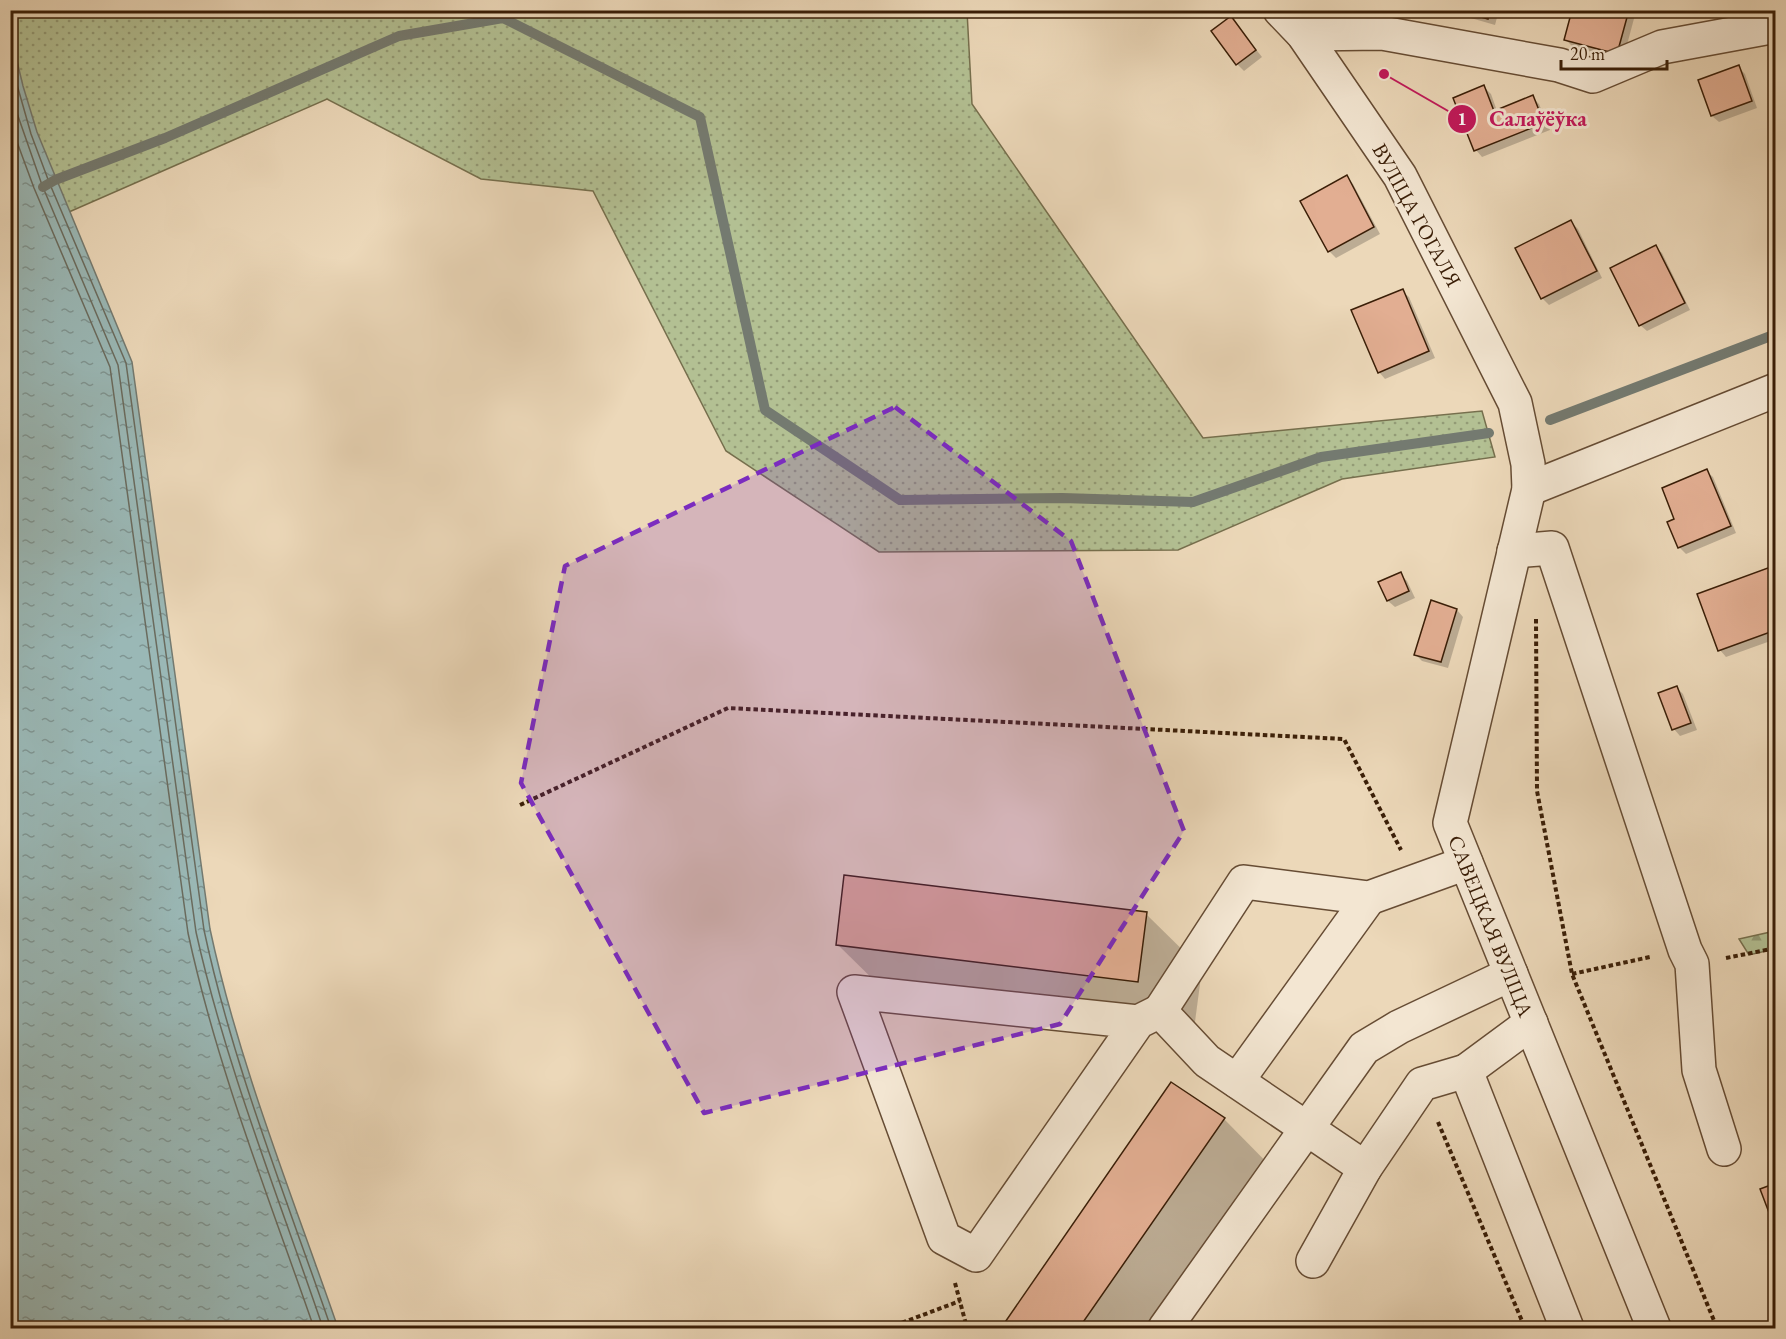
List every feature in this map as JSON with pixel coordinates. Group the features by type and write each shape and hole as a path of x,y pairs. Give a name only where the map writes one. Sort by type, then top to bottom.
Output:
{"street":[{"name":"ВУЛІЦА ГОГАЛЯ","path":"1280,10 1303,34 1400,176 1515,403"},
{"path":"1303,34 1382,33 1559,65 1593,76 1662,46 1776,26"},
{"path":"1528,489 1776,390"},
{"name":"САВЕЦКАЯ ВУЛІЦА","path":"1515,403 1528,464 1528,489 1450,823 1654,1329"},
{"path":"1514,551 1552,548 1688,957 1699,1070 1724,1149"},
{"path":"1365,1168 1305,1129 1149,1017 854,992 944,1238 976,1255 1149,1017 1244,882 1369,898 1466,863"},
{"path":"1237,1081 1369,898"},
{"path":"1165,1329 1364,1048 1399,1028 1511,974"},
{"path":"1313,1261 1365,1168 1422,1084 1466,1071 1531,1023"},
{"path":"1466,1071 1567,1329"}],"path":[{"path":"1536,607 1537,791 1572,974 1717,1329"},
{"path":"520,805 728,708 1344,739 1417,880"},
{"path":"1572,974 1688,957 1776,948"},
{"path":"1422,1084 1526,1329"},
{"path":"888,1329 960,1301"}],"highlighted area":[{"path":"895,407 1071,541 1184,831 1060,1024 704,1113 521,783 565,566"}],"green space":[{"path":"10,11 967,11 972,104 1203,438 1482,411 1495,457 1342,479 1178,550 879,552 726,451 593,191 481,179 327,99 69,212 39,139 22,88 12,37"},
{"path":"1775,931 1775,949 1749,955 1739,939"}],"water":[{"path":"10,32 37,132 132,362 210,929 251,1080 338,1328 11,1328"}],"building":[{"path":"1458,10 1491,10 1488,19"},
{"path":"1572,10 1629,10 1617,54 1564,40"},
{"path":"1231,16 1256,50 1236,65 1211,31"},
{"path":"1739,65 1752,101 1711,116 1698,80"},
{"path":"1484,85 1494,111 1533,95 1544,123 1474,151 1453,98"},
{"path":"1347,175 1374,227 1328,252 1300,201"},
{"path":"1571,220 1597,271 1541,299 1515,248"},
{"path":"1656,245 1685,303 1639,326 1610,268"},
{"path":"1403,289 1429,351 1378,373 1351,310"},
{"path":"1707,469 1731,526 1678,548 1667,522 1674,519 1662,488"},
{"path":"1776,565 1776,630 1718,651 1697,594"},
{"path":"1401,572 1409,591 1387,601 1378,582"},
{"path":"1431,600 1457,609 1441,662 1414,655"},
{"path":"1677,686 1691,723 1672,730 1658,693"},
{"path":"844,875 1147,912 1138,982 836,945"},
{"path":"1171,1082 1225,1118 1079,1328 1001,1328"},
{"path":"1776,1183 1776,1231 1760,1189"}],"waterway":[{"path":"43,187 55,180 165,138 399,36 503,18 700,117 765,410 900,500 1062,498 1193,502 1321,457 1489,433"},
{"path":"1550,420 1776,334"}],"place":[{"name":"Салаўёўка","path":"1384,74"}]}
